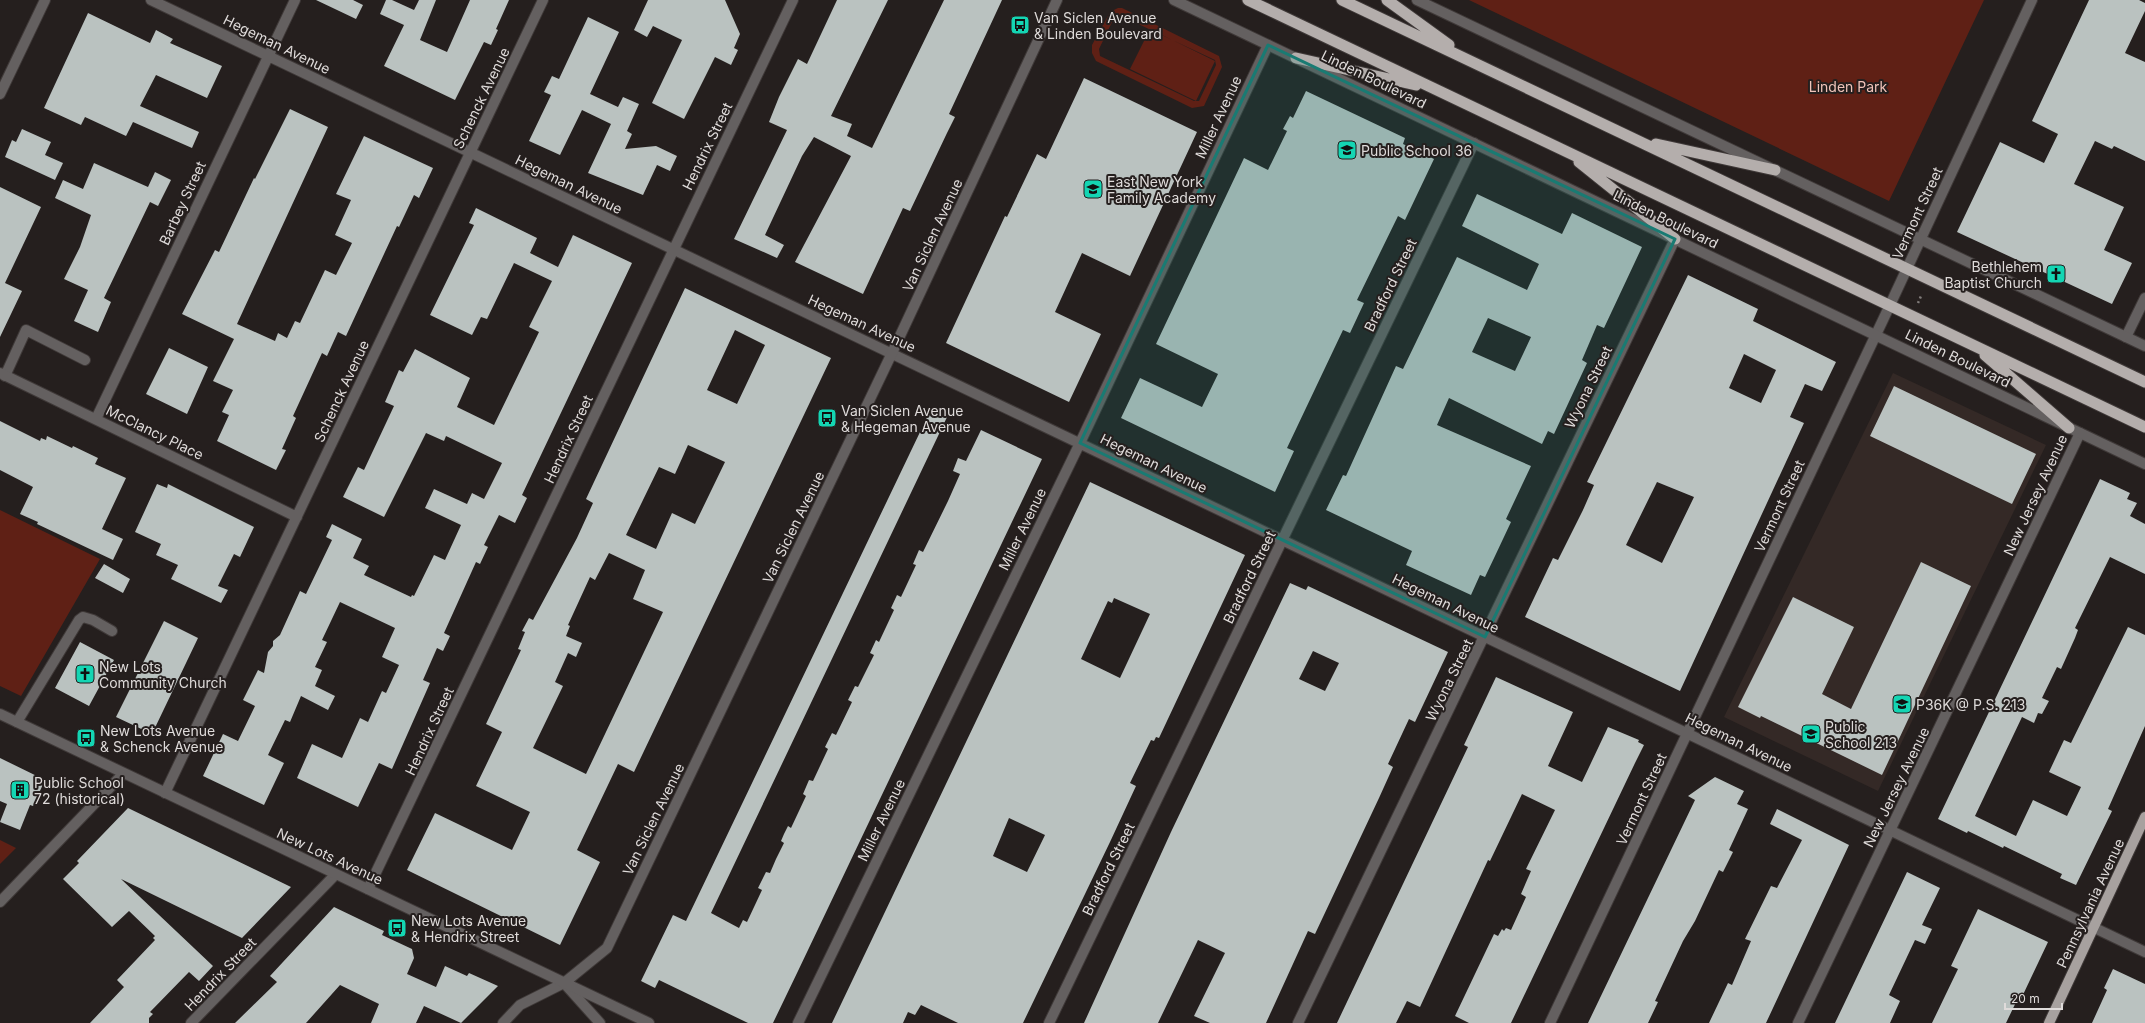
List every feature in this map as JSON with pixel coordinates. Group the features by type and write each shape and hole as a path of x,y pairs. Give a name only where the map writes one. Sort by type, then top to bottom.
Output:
{"highway":[{"name":"Linden Boulevard","path":"1248,0 2145,427"},
{"path":"1342,0 2145,382"},
{"path":"1387,0 1469,60"},
{"path":"1296,58 1436,89"},
{"path":"1637,140 1775,170"},
{"path":"1565,150 1675,239"},
{"path":"1974,345 2069,428"}],"main road":[{"name":"Pennsylvania Avenue","path":"2049,1023 2145,817"}],"street":[{"path":"0,94 45,0"},
{"name":"Hegeman Avenue","path":"151,0 2145,952"},
{"name":"Barbey Street","path":"96,419 295,0"},
{"name":"Schenck Avenue","path":"165,793 543,0"},
{"name":"Hendrix Street","path":"368,889 793,0"},
{"name":"Van Siclen Avenue","path":"503,1023 520,1005 564,983 607,948 892,353 1057,0"},
{"name":"Linden Boulevard","path":"1174,0 2145,464"},
{"path":"1417,0 2145,346"},
{"name":"Vermont Street","path":"1550,1023 1907,269 2032,0"},
{"name":"Miller Avenue","path":"798,1023 1080,443 1268,45"},
{"name":"Bradford Street","path":"1049,1023 1474,143"},
{"name":"Wyona Street","path":"1298,1023 1485,637 1675,239"},
{"path":"2126,337 2145,298"},
{"path":"3,374 26,330 85,360"},
{"name":"McClancy Place","path":"3,374 297,517"},
{"name":"New Jersey Avenue","path":"1798,1023 2080,433"},
{"path":"17,722 83,617 88,618 112,631"},
{"name":"New Lots Avenue","path":"0,714 335,875 368,889 650,1023"},
{"path":"0,902 123,774"},
{"name":"Hendrix Street","path":"191,1023 335,875"},
{"path":"564,983 600,1023"}],"highlighted area":[{"path":"1268,45 1675,239 1485,637 1080,443"}],"shaded area":[{"path":"1893,373 2046,445 1878,791 1724,717"}],"green space":[{"name":"Linden Park","path":"1469,0 1984,0 1889,201"},
{"path":"1118,8 1122,8 1219,56 1222,67 1204,106 1192,108 1096,61 1092,53 1092,45 1110,12","holes":["1119,15 1215,60 1216,65 1199,101 1194,101 1100,56 1099,49 1114,18"]},
{"path":"1150,29 1215,61 1196,101 1130,69"},
{"path":"0,510 100,559 21,696 0,686"},
{"path":"0,840 16,848 0,864"}],"building":[{"path":"316,0 353,0 363,5 356,19"},
{"path":"386,0 392,0 414,10 419,0 436,0 420,40 447,52 470,0 509,0 496,29 498,30 491,45 484,42 455,100 384,66 404,25 380,14"},
{"path":"648,0 725,0 740,34 734,48 738,50 731,65 715,57 684,119 652,103 682,40 653,26 647,37 634,30"},
{"path":"837,0 888,0 831,116 852,124 847,136 872,148 944,0 1002,0 949,114 955,117 910,211 903,208 863,294 795,262 851,156 814,137 802,156 765,235 784,245 777,258 734,239 787,130 769,122 779,97 798,59 807,64"},
{"path":"2089,0 2139,0 2145,3 2145,11 2125,53 2145,62 2145,161 2114,146 2112,149 2095,141 2074,184 2124,207 2104,250 2132,263 2112,304 1957,232 2000,142 2044,163 2058,134 2032,121"},
{"path":"88,13 150,43 156,30 173,39 170,43 222,66 207,98 156,75 140,106 199,132 192,148 133,122 126,136 85,117 81,125 44,108"},
{"path":"588,17 619,32 590,94 618,107 623,97 639,104 627,131 632,134 625,149 656,146 677,156 670,171 657,165 643,195 588,173 611,124 582,110 560,155 529,141 551,95 544,92 552,76 559,79"},
{"name":"East New York Family Academy","path":"1084,78 1197,132 1130,276 1082,253 1055,312 1101,334 1069,402 946,343 1005,216 1007,217 1037,154 1046,159"},
{"path":"1306,91 1405,138 1403,144 1434,159 1405,220 1398,216 1357,300 1364,303 1350,333 1343,330 1287,448 1294,451 1275,492 1121,418 1140,378 1202,407 1218,374 1156,344 1244,158 1268,170 1287,131 1283,129 1290,116 1293,118"},
{"path":"290,109 328,127 237,324 275,341 278,333 287,338 295,321 300,323 325,270 336,275 352,243 335,235 351,200 336,194 364,136 433,168 419,198 414,195 399,227 397,226 346,336 338,332 327,356 322,353 293,416 296,418 282,449 286,450 276,470 217,441 229,415 222,412 233,390 213,381 234,339 182,314 215,250 219,252 254,178 255,179"},
{"path":"22,129 51,142 45,155 63,163 55,180 5,157 12,140 16,142"},
{"path":"94,163 148,187 155,172 171,180 158,206 150,202 104,298 111,302 98,332 74,321 88,290 64,279 80,247 91,215 55,198 63,180 83,189"},
{"path":"0,187 41,207 5,283 22,291 0,337"},
{"path":"1477,194 1562,234 1572,213 1642,247 1604,328 1597,325 1582,360 1587,363 1554,434 1548,431 1542,444 1449,398 1437,425 1531,466 1506,519 1511,522 1485,577 1480,575 1471,595 1406,565 1412,551 1326,510 1343,475 1346,476 1396,366 1403,369 1457,257 1527,290 1539,264 1462,226","holes":["1488,318 1531,337 1515,371 1472,352"]},
{"path":"476,208 537,238 530,253 558,267 573,235 632,263 522,495 527,498 515,523 499,515 484,545 488,547 480,564 476,562 444,633 450,636 443,651 437,648 423,680 430,683 392,769 379,763 358,807 297,778 312,744 342,758 360,718 368,722 382,691 386,693 399,665 382,657 395,628 340,602 322,640 327,642 315,667 322,670 315,686 335,696 328,710 301,696 290,722 285,720 268,755 284,763 264,805 203,776 223,734 238,741 255,706 243,700 258,670 264,673 268,652 273,646 273,641 280,635 300,591 306,594 332,540 326,537 332,524 362,539 353,558 369,566 364,575 411,597 412,595 414,596 434,555 445,560 461,525 425,508 434,489 467,504 472,493 484,499 502,463 446,436 444,441 426,433 384,517 343,497 358,467 364,470 394,406 385,402 399,370 403,372 415,349 470,378 457,407 494,425 539,332 529,327 552,281 514,263 487,319 481,317 472,335 430,315 474,225 469,223"},
{"path":"1688,275 1758,309 1753,321 1836,362 1822,391 1805,384 1790,417 1804,423 1680,691 1525,617 1553,558 1558,560 1583,510 1594,485 1587,482","holes":["1744,354 1776,370 1761,403 1729,388","1657,482 1694,497 1662,563 1626,545"]},
{"path":"685,288 831,358 634,772 618,764 577,850 600,862 560,945 407,870 435,813 512,850 530,812 476,786 502,732 486,724 521,650 518,649 525,632 522,631 529,618 533,620 577,538 593,503 586,499","holes":["735,330 765,345 737,404 707,390","688,445 725,462 695,524 672,513 656,549 626,535 659,467 675,474","609,553 645,570 633,599 663,612 586,774 533,748 563,686 555,682 568,653 576,657 582,643 566,636 570,626 568,625 590,577 595,580"]},
{"path":"169,348 208,367 187,414 146,394"},
{"path":"1894,386 2036,454 2012,504 1870,436"},
{"path":"932,407 948,415 711,913 739,928 743,920 747,922 762,890 758,888 766,872 770,873 784,843 781,841 784,834 788,826 791,828 806,796 803,794 809,780 813,781 828,749 825,747 832,733 836,735 852,702 848,700 855,686 858,687 874,655 870,653 876,640 879,642 894,610 891,608 897,595 901,597 916,565 913,564 919,550 923,552 948,501 960,474 953,471 958,458 966,461 981,430 1042,459 798,971 773,1023 748,1023 659,980 655,988 641,981 673,915 686,921"},
{"path":"0,421 40,441 41,438 46,440 47,436 72,448 73,446 98,458 95,464 126,478 102,529 123,539 113,560 37,524 38,522 20,514 33,487 0,470"},
{"path":"2100,479 2130,493 2127,499 2137,503 2130,516 2145,524 2145,574 2110,557 2075,628 2078,630 2061,669 2057,667 2042,698 2049,701 2042,714 2038,713 2034,723 2022,717 1975,816 2016,836 2033,800 2067,816 2081,787 2049,772 2064,740 2071,743 2128,627 2145,635 2145,726 2108,809 2112,811 2076,885 2060,878 2062,874 2004,846 2003,848 1968,831 1967,833 1938,819"},
{"path":"1090,482 1245,555 1159,738 1156,737 1154,741 1151,740 1130,783 1136,786 1023,1023 958,1023 921,1005 915,1015 908,1012 903,1023 832,1023","holes":["1114,598 1150,614 1120,678 1081,659 1108,601 1112,603","1009,818 1045,835 1027,872 993,856"]},
{"path":"157,484 167,488 168,484 254,527 240,557 234,554 218,586 228,590 221,603 171,579 178,565 156,555 161,544 135,532"},
{"path":"1921,562 1971,586 1882,775 1761,716 1760,718 1738,707 1793,597 1854,627 1822,694 1851,709"},
{"path":"104,564 130,579 123,593 95,578"},
{"path":"1290,583 1306,590 1308,586 1448,652 1415,722 1409,719 1388,764 1393,767 1379,798 1315,934 1308,931 1266,1023 1210,1023 1194,1016 1225,953 1198,940 1158,1023 1084,1023 1171,832","holes":["1313,651 1339,663 1325,691 1299,679"]},
{"path":"164,621 198,638 152,734 116,717"},
{"name":"New Lots Community Church","path":"80,642 114,660 89,706 55,688"},
{"path":"1496,677 1573,712 1548,766 1582,782 1608,727 1639,740 1638,742 1644,745 1511,1023 1469,1023 1455,1016 1494,934 1498,936 1502,929 1504,931 1506,928 1511,930 1526,897 1521,894 1531,871 1526,869 1555,810 1522,794 1490,861 1488,860 1420,1007 1407,1001 1396,1023 1337,1023 1468,747 1464,745"},
{"name":"Public School 72 (historical)","path":"0,758 45,780 33,806 30,805 20,830 0,822 7,804 0,801"},
{"path":"1715,777 1744,791 1737,804 1748,809 1729,850 1733,852 1723,872 1719,870 1695,921 1683,941 1655,1001 1658,1002 1648,1023 1588,1023 1695,800 1688,796"},
{"path":"128,808 291,887 242,938 121,879 213,966 199,981 189,972 150,1012 153,1014 149,1018 149,1023 90,1023 124,987 117,980 155,940 153,938 155,936 129,911 112,927 63,879 79,863 77,861"},
{"path":"1777,809 1849,845 1766,1023 1709,1023 1728,983 1732,985 1751,941 1745,939 1771,886 1777,888 1802,840 1770,824"},
{"path":"1907,872 1940,888 1922,925 1932,929 1925,944 1915,940 1889,995 1900,1001 1890,1023 1835,1023"},
{"path":"334,907 384,931 382,935 412,949 414,958 407,974 436,987 445,966 467,976 469,973 498,986 461,1023 424,1006 416,1023 371,1023 379,1004 340,985 306,1023 235,1023 277,982 270,976"},
{"path":"1978,909 2048,942 2021,999 2018,998 2006,1023 1932,1023 1958,969 1951,966"},
{"path":"2113,969 2145,984 2145,1023 2092,1023 2107,990 2104,988"}],"place":[{"name":"Van Siclen Avenue & Linden Boulevard","path":"1020,25"},
{"name":"Public School 36","path":"1347,150"},
{"name":"East New York Family Academy","path":"1093,189"},
{"name":"Bethlehem Baptist Church","path":"2056,274"},
{"name":"Van Siclen Avenue & Hegeman Avenue","path":"827,418"},
{"name":"New Lots Community Church","path":"85,674"},
{"name":"P36K @ P.S. 213","path":"1902,704"},
{"name":"Public School 213","path":"1811,734"},
{"name":"New Lots Avenue & Schenck Avenue","path":"86,738"},
{"name":"Public School 72 (historical)","path":"20,790"},
{"name":"New Lots Avenue & Hendrix Street","path":"397,928"}]}
